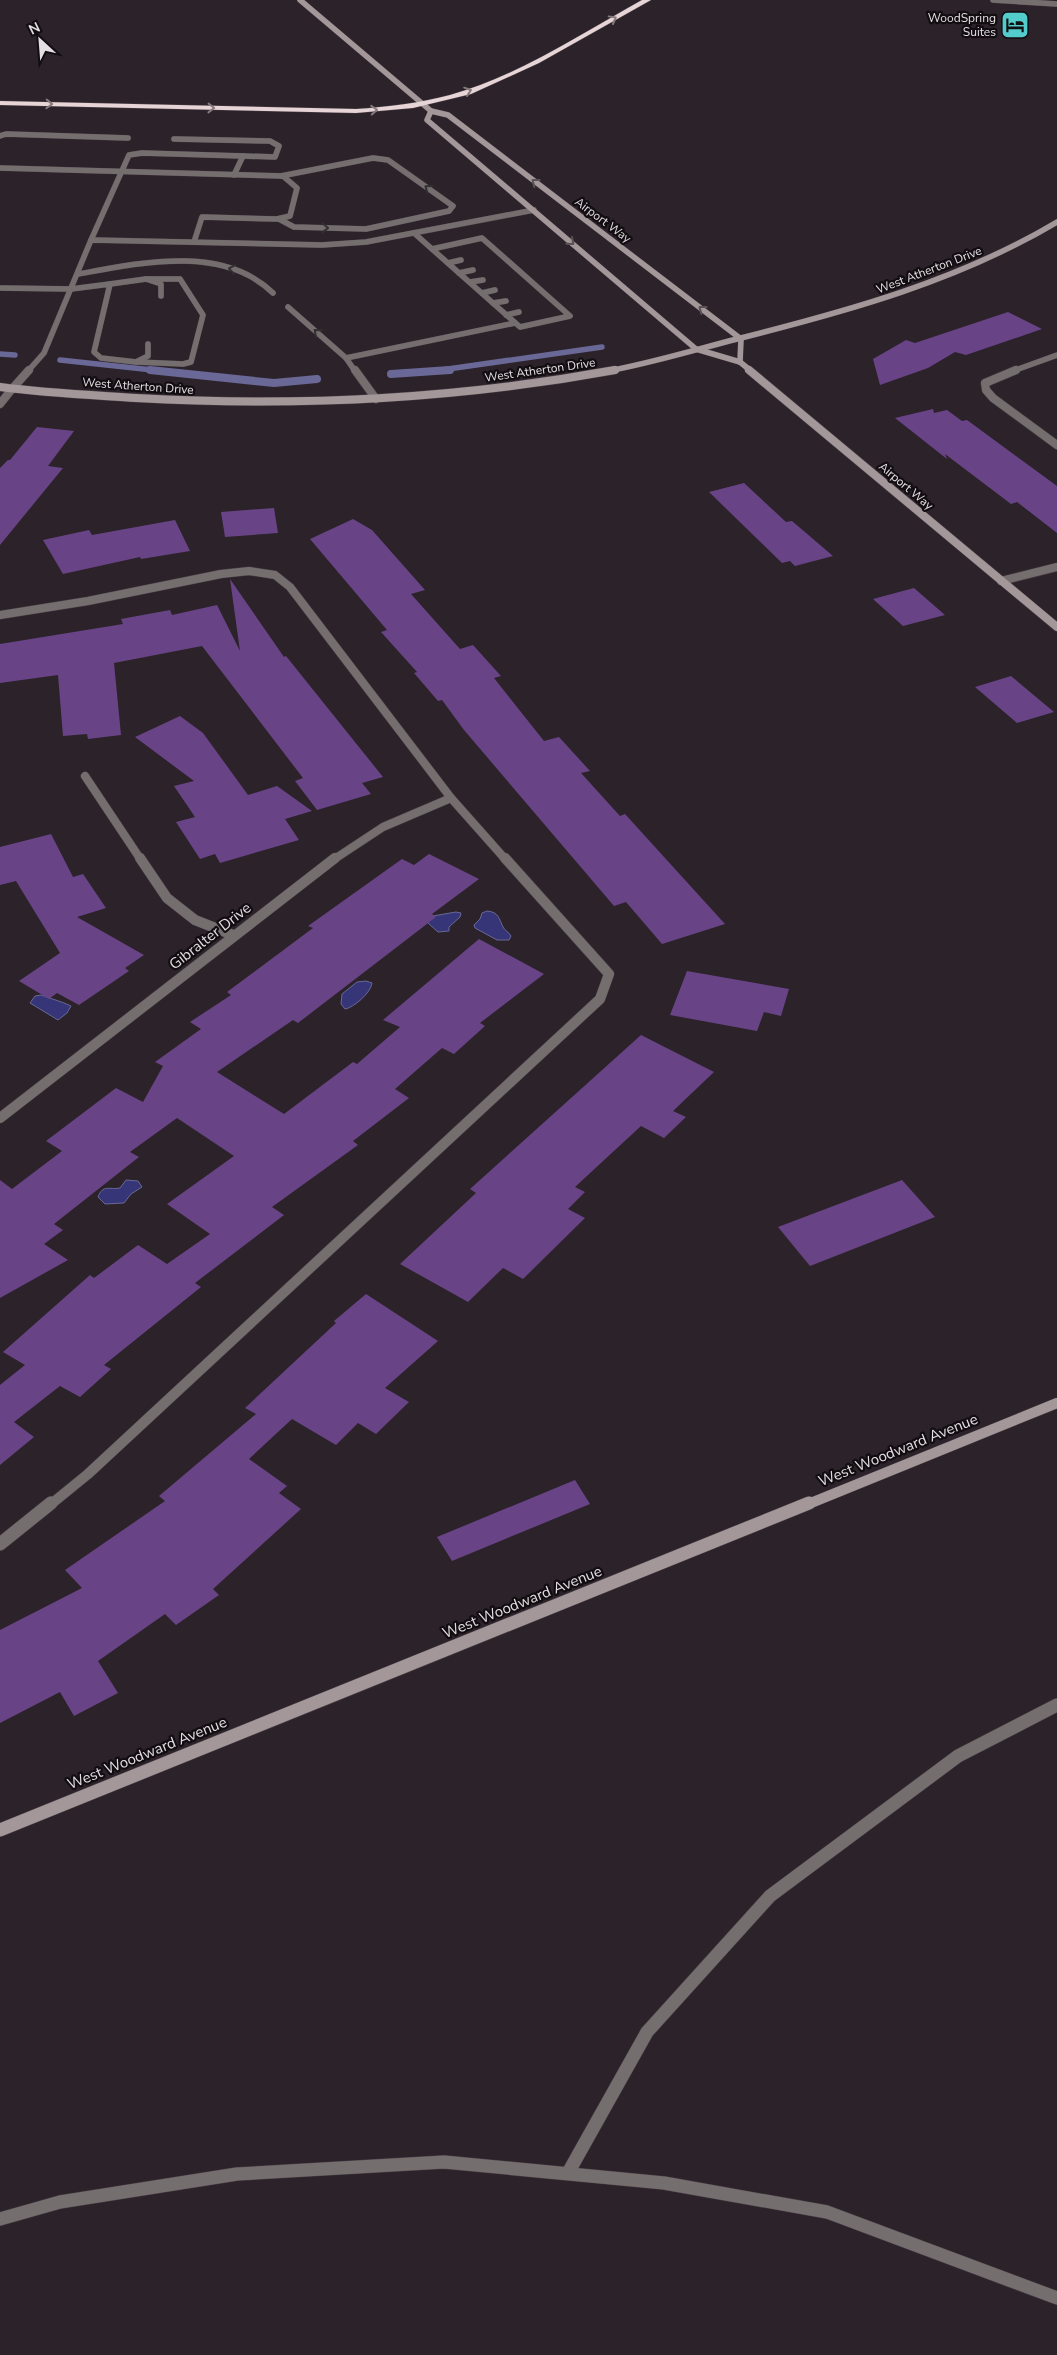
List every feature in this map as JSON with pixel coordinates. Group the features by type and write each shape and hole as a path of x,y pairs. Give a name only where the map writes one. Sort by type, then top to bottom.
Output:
{"highway":[{"path":"0,103 356,112 397,108 466,93 491,83 566,45 647,0"}],"main road":[{"name":"Airport Way","path":"300,0 431,111 448,115 741,339"},
{"name":"Airport Way","path":"431,111 427,120 696,350 740,362 1057,627"},
{"name":"West Atherton Drive","path":"0,387 183,402 289,402 376,399 478,390 573,378 650,363 904,294 969,268 1030,239 1057,222"},
{"path":"740,362 741,339"},
{"name":"West Woodward Avenue","path":"0,1830 1057,1403"}],"street":[{"path":"993,0 1057,4"},
{"path":"0,136 6,134 128,138"},
{"path":"0,404 44,353 129,155 142,153 275,157 279,146 270,141 174,139"},
{"path":"234,175 242,156"},
{"path":"0,168 281,176 373,158 388,160 453,206 449,211 366,229 294,227 279,219"},
{"path":"194,242 202,217 279,219 290,216 297,188 281,176"},
{"path":"91,240 322,245 366,242 534,210"},
{"path":"414,233 493,304 520,327 570,316 482,238 432,249"},
{"path":"488,254 497,252"},
{"path":"448,263 461,260"},
{"path":"78,274 132,264 186,261 243,271 273,293"},
{"path":"499,265 509,263"},
{"path":"459,273 473,270"},
{"path":"509,274 520,272"},
{"path":"0,288 71,289 146,279 180,280 204,315 191,362 183,364 136,362 102,358 94,352 110,284"},
{"path":"146,279 161,284 161,296"},
{"path":"470,282 483,280"},
{"path":"521,285 532,283"},
{"path":"482,293 495,290"},
{"path":"532,295 543,293"},
{"path":"493,304 506,301"},
{"path":"545,307 556,304"},
{"path":"288,307 346,358 376,399"},
{"path":"506,315 518,312"},
{"path":"346,358 515,323"},
{"path":"136,362 148,356 148,344"},
{"path":"1057,354 992,378 985,383 986,390 993,398 1057,445"},
{"path":"1001,582 1057,567"},
{"path":"0,615 88,601 222,574 249,571 275,575 290,587 451,798 609,974 600,999 88,1474 0,1544"},
{"path":"85,776 167,898 195,920 233,935"},
{"name":"Gibralter Drive","path":"0,1118 326,864 383,827 451,798"},
{"path":"568,2173 647,2032 770,1896 958,1756 1057,1705"},
{"path":"0,2219 60,2202 237,2174 444,2162 664,2183 827,2212 1057,2298"}],"shaded area":[{"path":"487,911 498,916 504,928 511,936 509,940 497,940 475,928 474,925 480,919 482,913"},
{"path":"456,912 461,913 460,917 449,927 449,931 438,932 428,923 427,917"},
{"path":"366,981 372,983 365,995 357,1003 345,1009 341,1004 342,994 357,982"},
{"path":"41,995 71,1006 67,1013 58,1020 30,1003 35,996"},
{"path":"126,1180 138,1181 142,1187 131,1194 124,1203 105,1204 98,1197 102,1190 120,1188"}],"building":[{"path":"1008,312 1042,329 966,355 955,352 928,368 880,385 873,359 906,340 915,343"},
{"path":"933,409 934,413 947,410 962,421 967,420 1057,486 1057,533 1017,502 1011,504 945,454 947,459 895,418"},
{"path":"37,427 74,431 48,466 63,468 0,545 0,468 10,460"},
{"path":"744,483 786,522 792,521 833,556 795,566 790,561 782,563 709,492"},
{"path":"274,508 278,533 225,537 221,512"},
{"path":"353,519 372,530 425,590 411,594 460,649 473,645 501,676 494,678 544,741 559,737 590,771 581,773 620,816 625,814 725,924 662,944 626,902 614,906 464,730 442,700 438,701 414,673 417,672 381,632 387,630 310,539"},
{"path":"175,520 190,551 141,559 140,557 63,574 43,540 89,530 92,535"},
{"path":"230,579 284,657 286,656 383,777 362,783 371,794 317,810 295,781 303,778 202,646 114,663 121,735 88,739 87,734 63,736 58,675 0,683 0,644 123,624 121,619 170,610 172,615 217,605 240,651"},
{"path":"914,588 945,615 903,626 873,599"},
{"path":"1011,676 1054,712 1017,723 975,687"},
{"path":"180,716 203,733 248,795 277,786 312,811 285,819 299,840 220,863 215,854 200,859 176,822 195,817 174,786 194,781 135,737"},
{"path":"51,834 73,877 83,874 106,908 77,917 144,955 125,968 129,971 79,1005 57,993 49,999 19,981 60,953 16,881 0,885 0,847"},
{"path":"429,854 479,879 432,914 436,917 298,1023 293,1020 217,1072 284,1114 353,1062 357,1064 400,1027 383,1020 479,939 544,974 480,1023 485,1026 454,1054 442,1048 395,1089 409,1098 353,1141 358,1145 272,1207 284,1215 195,1283 201,1287 104,1365 111,1369 80,1397 60,1386 14,1422 34,1437 0,1465 0,1385 25,1365 3,1352 90,1275 94,1278 138,1245 167,1264 210,1234 167,1204 234,1156 177,1118 130,1152 139,1157 54,1224 63,1230 44,1244 68,1260 0,1298 0,1180 12,1189 62,1151 46,1141 116,1088 143,1102 163,1066 155,1062 201,1029 190,1022 231,995 227,992 313,928 308,926 402,859 414,865"},
{"path":"687,971 789,989 781,1016 764,1012 757,1031 670,1015"},
{"path":"641,1035 714,1072 673,1111 686,1117 664,1138 641,1126 575,1187 585,1192 568,1209 585,1218 523,1279 503,1268 468,1302 400,1264 476,1193 470,1189"},
{"path":"902,1180 935,1217 810,1266 778,1227"},
{"path":"366,1294 438,1341 385,1388 409,1402 376,1434 358,1423 336,1445 292,1419 249,1459 287,1486 279,1493 301,1509 213,1589 219,1595 176,1625 165,1614 98,1661 118,1693 74,1716 60,1692 0,1723 0,1630 82,1588 65,1570 165,1501 159,1496 256,1414 245,1408 336,1323 334,1321"},
{"path":"575,1480 590,1504 452,1561 437,1537"}],"waterway":[{"path":"434,371 602,347"},
{"path":"0,354 15,355"},
{"path":"60,360 162,371"},
{"path":"150,370 274,383 317,379"},
{"path":"391,374 450,370"}],"place":[{"name":"WoodSpring Suites","path":"1015,25"}]}
